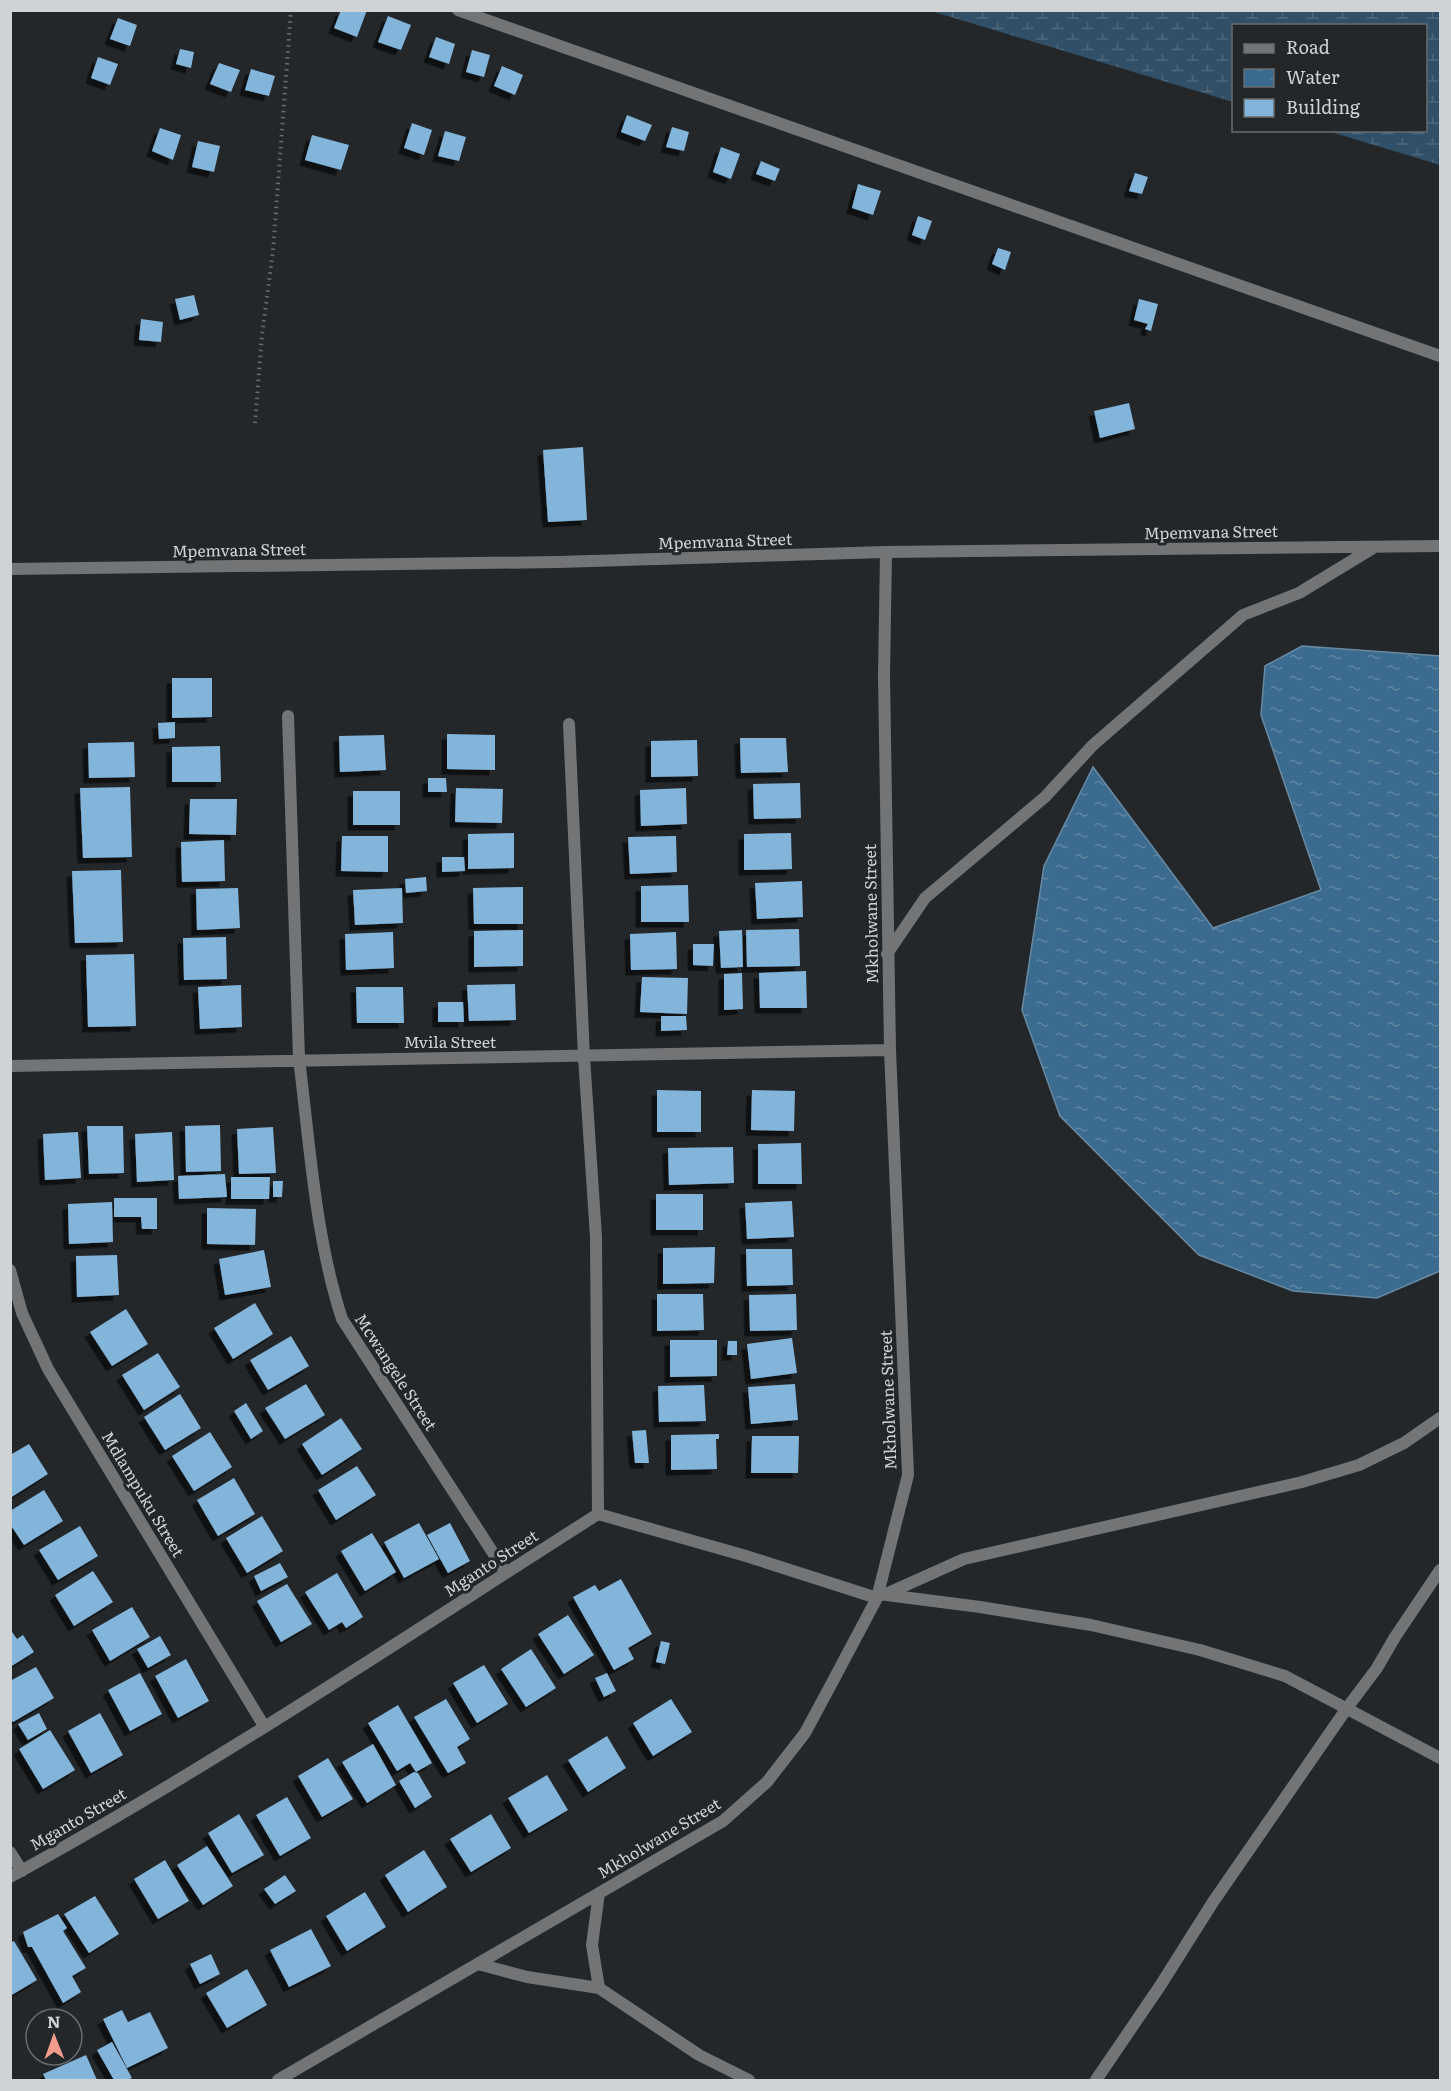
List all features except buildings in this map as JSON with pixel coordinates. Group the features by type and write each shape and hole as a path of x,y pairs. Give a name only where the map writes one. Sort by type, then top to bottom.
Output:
{"street":[{"path":"458,10 1440,356"},
{"name":"Mpemvana Street","path":"10,569 558,562 886,552 1440,546"},
{"path":"887,954 925,898 1045,797 1093,745 1243,615 1299,593 1375,547"},
{"name":"Mkholwane Street","path":"278,2080 723,1821 767,1782 805,1733 880,1596 908,1475 887,954 884,676 886,552"},
{"name":"Mcwangele Street","path":"288,716 299,1059 322,1241 330,1281 342,1319 506,1573"},
{"path":"569,724 584,1057 596,1237 598,1514 880,1596 980,1606 1091,1625 1200,1650 1286,1676 1440,1758"},
{"name":"Mvila Street","path":"10,1065 890,1050"},
{"name":"Mdlampuku Street","path":"10,1270 22,1313 48,1369 264,1726"},
{"path":"880,1596 964,1559 1302,1482 1359,1465 1404,1443 1440,1418"},
{"name":"Mganto Street","path":"10,1877 264,1726 598,1514"},
{"path":"1096,2080 1160,1986 1213,1902 1377,1668 1440,1570"},
{"path":"10,1852 22,1871"},
{"path":"599,1893 592,1945 599,1989"},
{"path":"478,1964 527,1977 599,1989 699,2055 749,2080"}],"path":[{"path":"255,423 262,335 273,251 291,10"}],"green space":[{"path":"931,11 1440,11 1440,165 1331,132 1427,132 1427,24 1232,24 1232,102"}],"water":[{"path":"1302,646 1440,656 1440,1271 1377,1298 1293,1291 1199,1255 1060,1116 1022,1010 1044,866 1093,767 1213,928 1321,890 1261,715 1265,666"}]}
